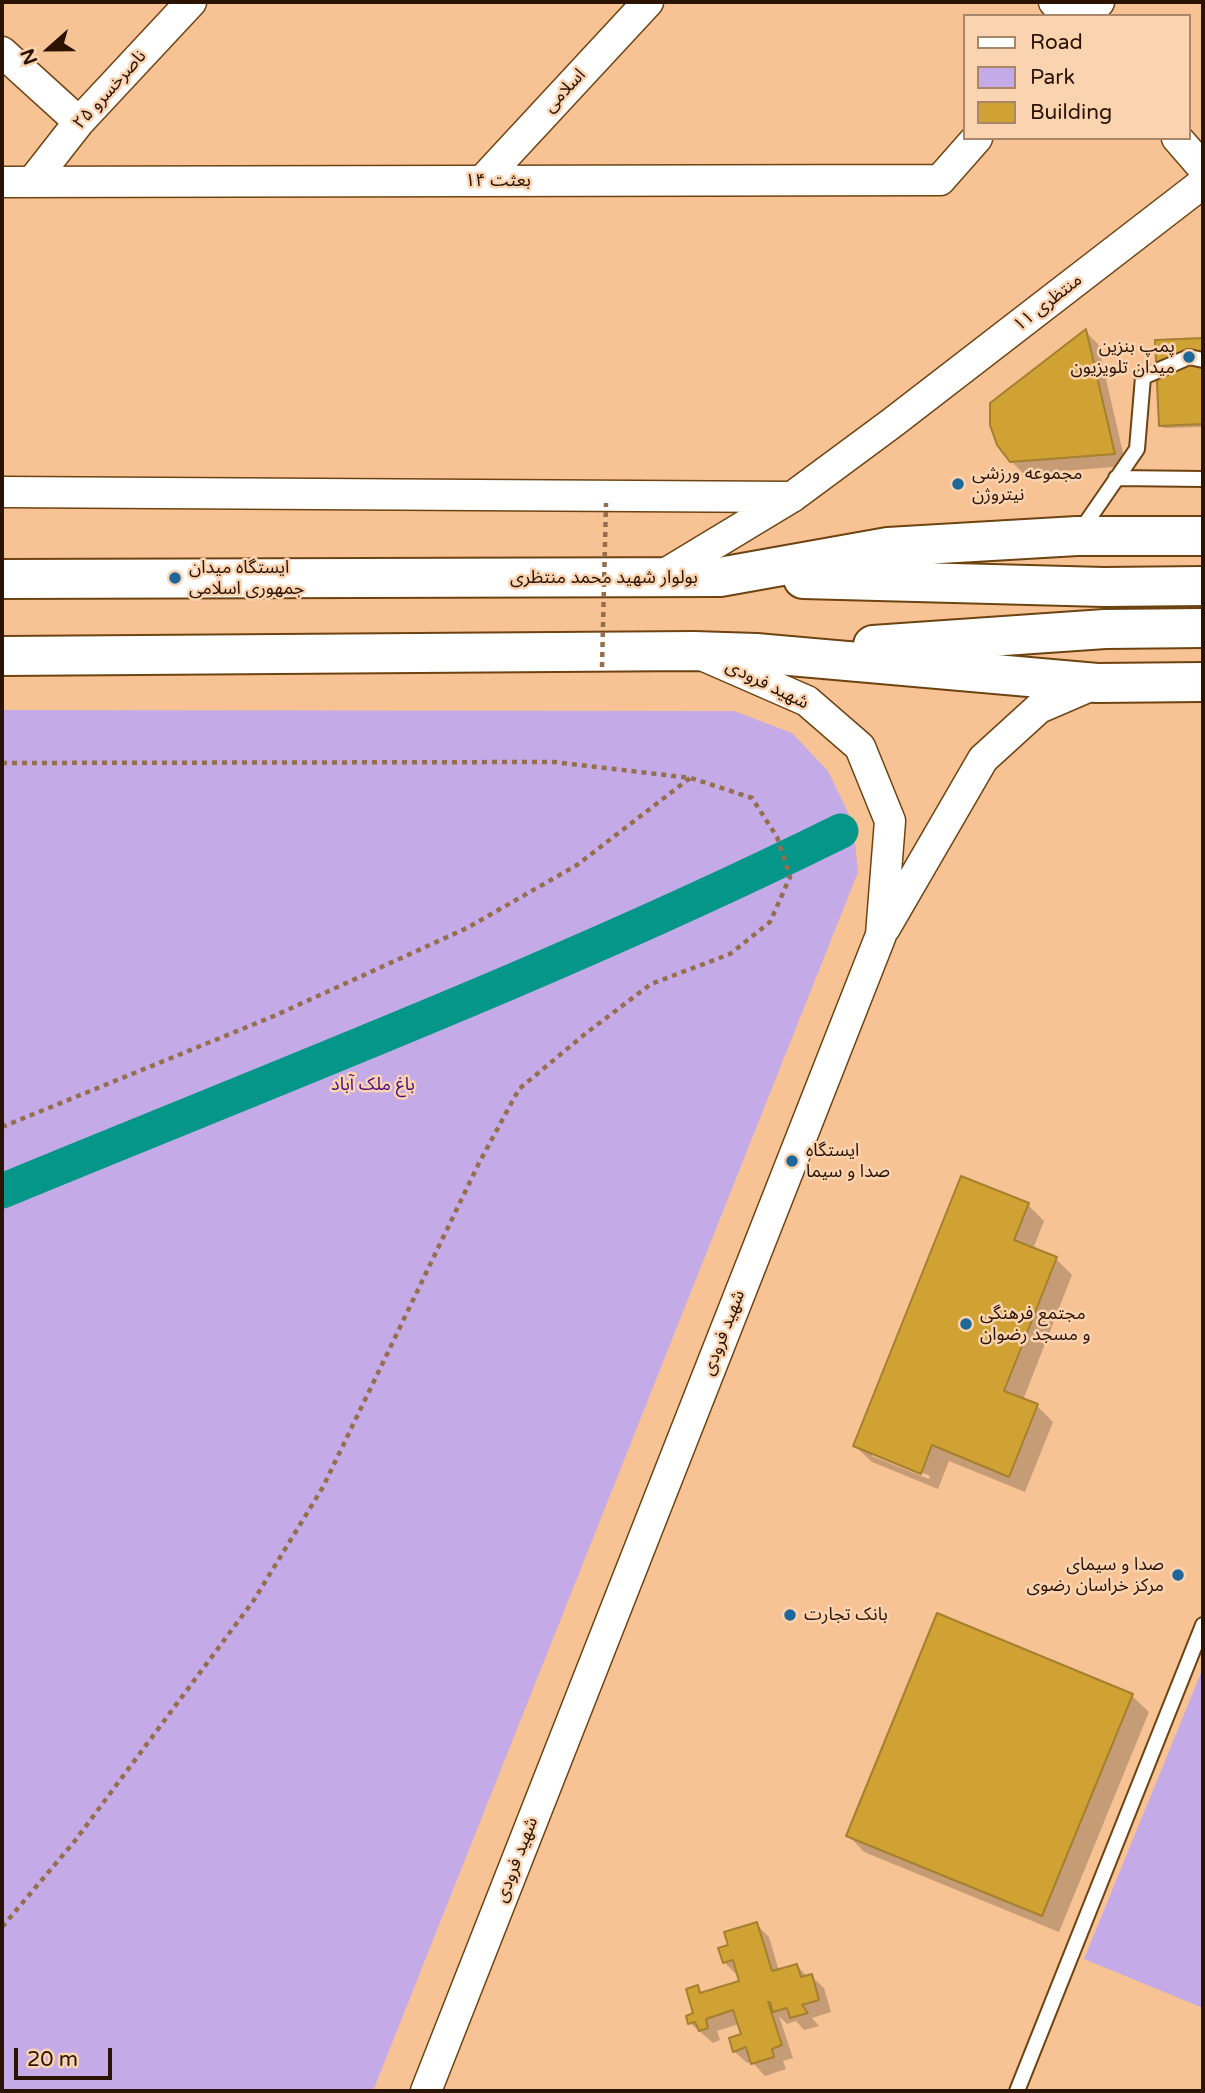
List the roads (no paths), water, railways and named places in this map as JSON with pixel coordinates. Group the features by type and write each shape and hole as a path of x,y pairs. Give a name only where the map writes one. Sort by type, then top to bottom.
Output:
{"main road":[{"name":"بولوار شهید محمد منتظری","path":"2,579 720,578 888,547 1077,536 1203,536"},
{"path":"720,578 1203,586"},
{"path":"756,653 1105,629 1203,628"},
{"path":"2,656 694,651 756,653 1097,683 1203,682"}],"street":[{"name":"ناصرخسرو ۲۵","path":"33,182 79,122 191,2"},
{"name":"اسلامی","path":"482,181 648,2"},
{"path":"2,51 79,122"},
{"name":"بعثت ۱۴","path":"2,182 940,180 975,140"},
{"path":"1179,140 1203,168"},
{"name":"منتظری ۱۱","path":"658,578 792,497 1203,183"},
{"path":"2,492 792,497"},
{"name":"شهید فرودی","path":"426,2091 881,935 890,821 860,747 807,701 694,651"},
{"path":"881,935 983,759 1040,708 1097,683"}],"lane":[{"path":"1077,536 1137,449 1143,377 1189,356 1203,360"},
{"path":"1116,478 1203,479"},
{"path":"1017,2091 1203,1625"}],"waterway":[{"path":"2,1191 530,974 841,831"}],"place":[{"name":"پمپ بنزین میدان تلویزیون","path":"1189,357"},
{"name":"مجموعه ورزشی نیتروژن","path":"958,484"},
{"name":"ایستگاه میدان جمهوری اسلامی","path":"175,578"},
{"name":"ایستگاه صدا و سیما","path":"792,1161"},
{"name":"مجتمع فرهنگی و مسجد رضوان","path":"966,1324"},
{"name":"صدا و سیمای مرکز خراسان رضوی","path":"1178,1575"},
{"name":"بانک تجارت","path":"790,1615"}],"park label":[{"name":"باغ ملک آباد","path":"373,1085"}]}
